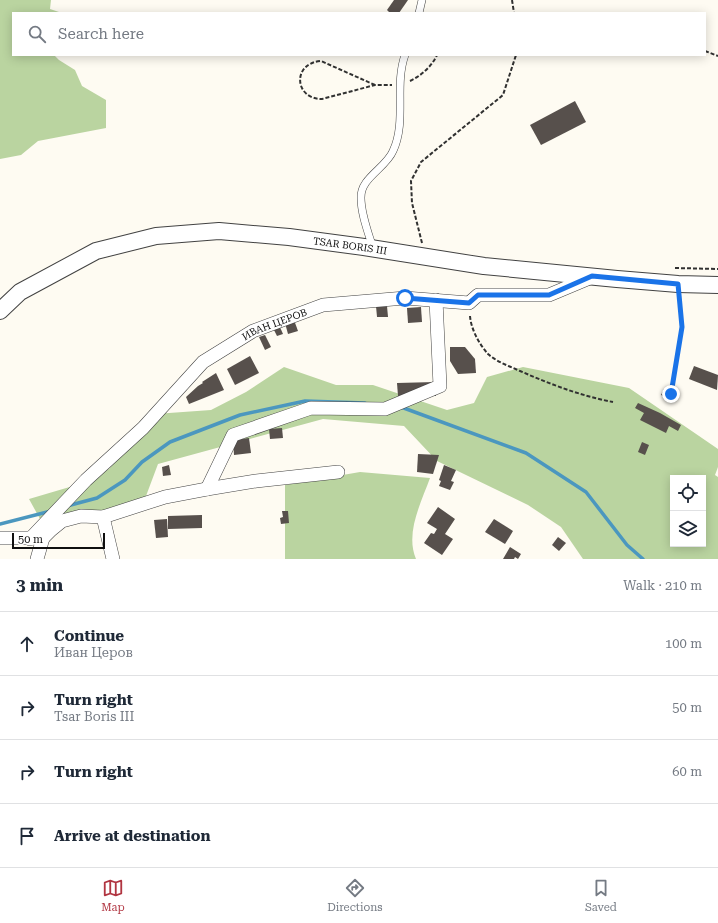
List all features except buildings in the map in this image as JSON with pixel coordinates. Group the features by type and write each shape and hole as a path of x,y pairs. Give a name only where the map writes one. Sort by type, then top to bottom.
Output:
{"street":[{"name":"TSAR BORIS III","path":"0,311 20,292 96,251 156,236 219,231 288,237 373,248 484,266 678,284 718,285"},
{"path":"469,303 478,295 549,295 592,276"},
{"name":"ИВАН ЦЕРОВ","path":"30,539 86,480 143,428 203,362 253,331 323,305 405,298 469,303"},
{"path":"207,490 233,435 311,408 385,409 440,386 436,300"},
{"path":"38,559 43,538 62,521 80,516 103,517 165,497 256,481 338,472"},
{"path":"103,517 113,559"},
{"path":"0,538 43,538"}],"lane":[{"path":"419,12 422,0"},
{"path":"373,248 363,214 360,196 364,186 393,153 400,120 400,75 405,56"}],"path":[{"path":"512,0 514,12"},
{"path":"706,51 718,56"},
{"path":"425,256 412,203 411,181 421,162 503,95 516,56"},
{"path":"314,61 321,61 375,85 316,99 306,94 300,78 304,68 314,61"},
{"path":"671,394 682,327 678,284"},
{"path":"469,303 470,321 477,340 488,354 500,362 533,376 591,397 613,402"}],"green space":[{"path":"0,0 51,0 50,9 59,12 12,12 12,56 55,56 75,70 82,86 106,100 106,128 38,141 21,155 0,159"},
{"path":"284,367 336,385 373,385 447,410 474,403 487,377 523,367 629,388 718,449 718,467 715,475 718,477 718,559 583,559 561,527 528,505 437,461 404,426 323,419 158,464 143,504 45,528 29,499 73,486 109,469 155,414 211,410 246,392"},
{"path":"360,472 430,478 413,529 413,549 416,559 285,559 285,485"}],"waterway":[{"path":"67,506 97,498 125,480 142,462 170,442 240,415 305,401 365,403"},
{"path":"401,407 526,453 586,492 627,545 643,559"},
{"path":"0,524 51,511"}],"route":[{"path":"405,298 469,303 478,295 549,295 592,276 678,284 682,327 671,394"}]}
